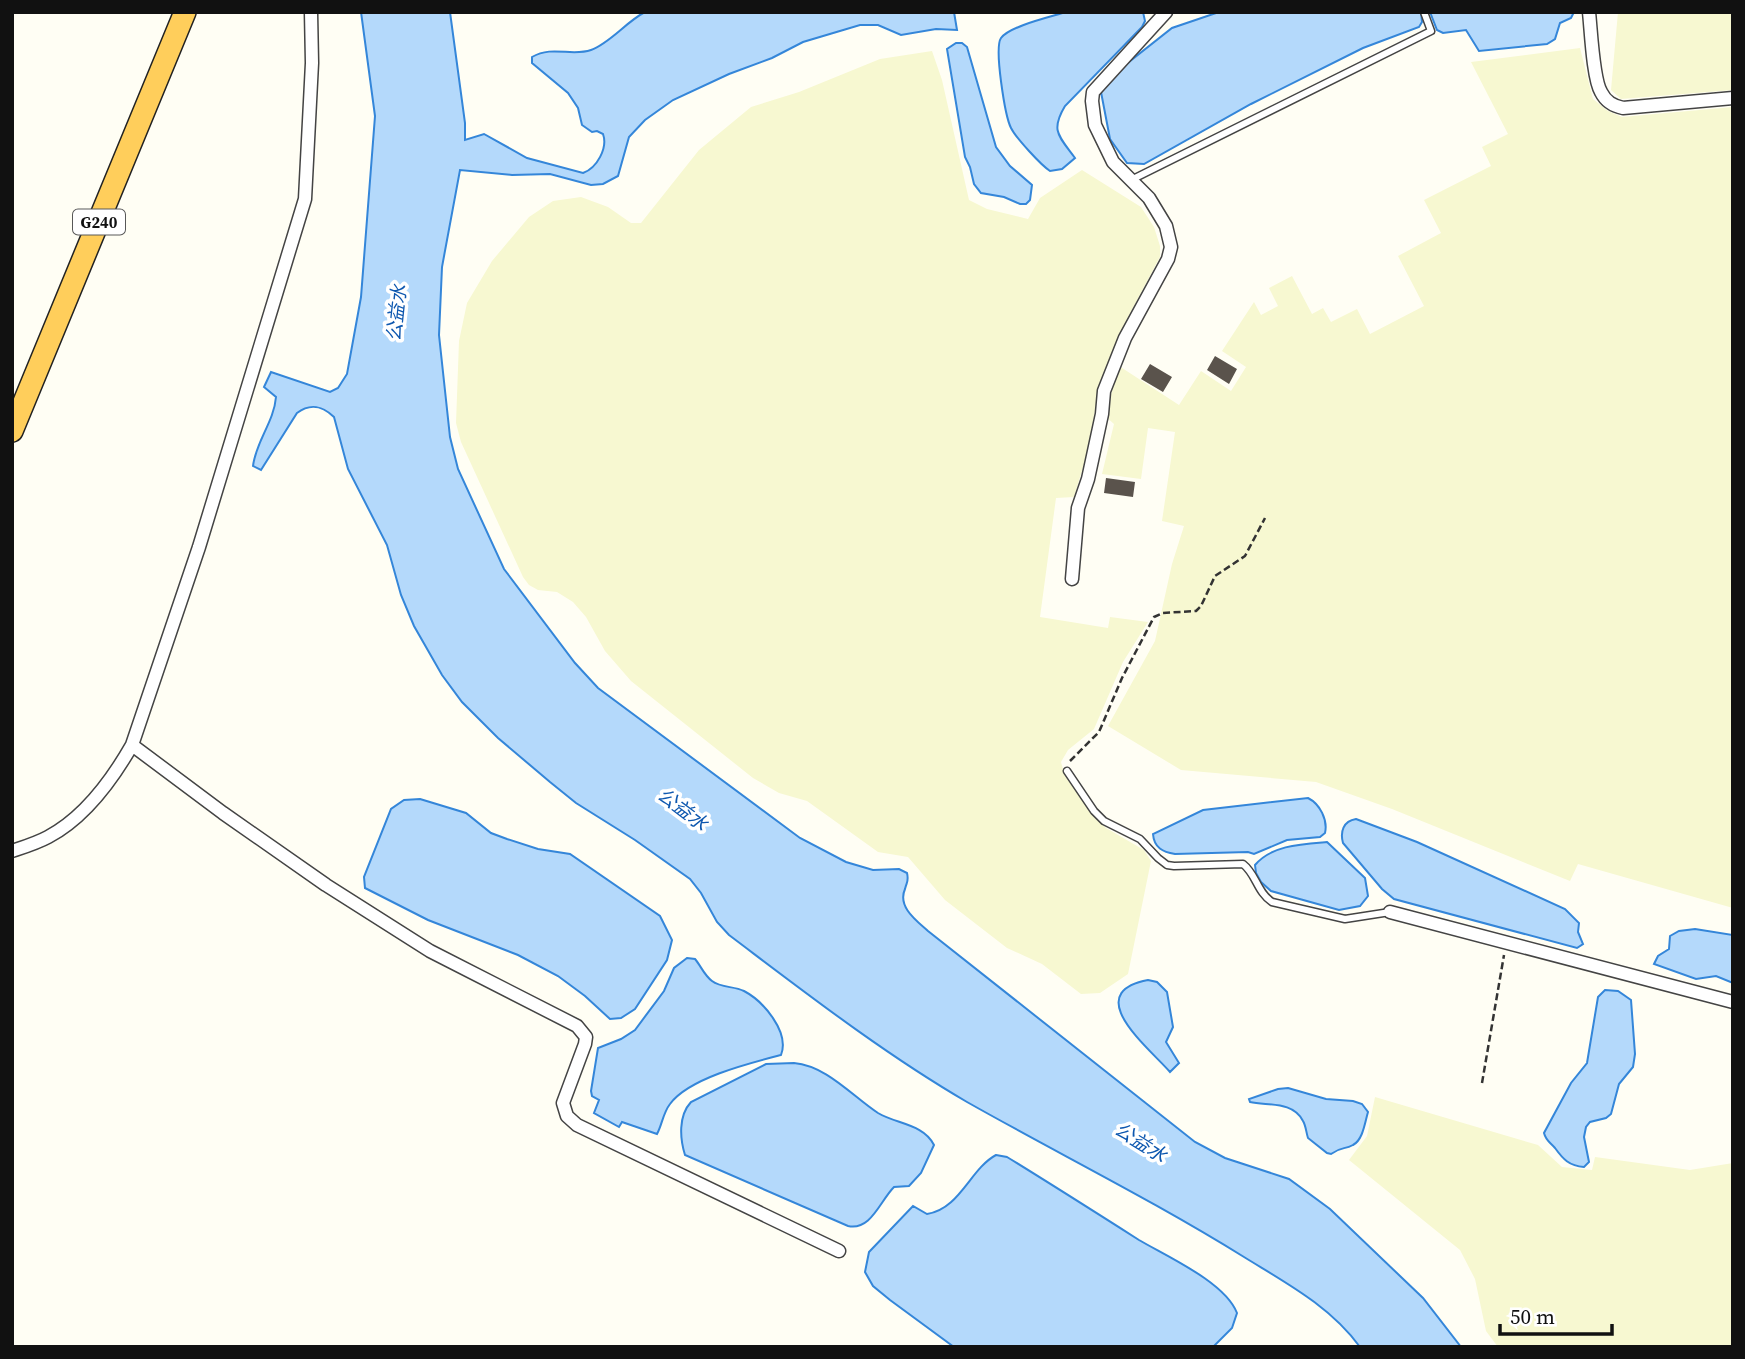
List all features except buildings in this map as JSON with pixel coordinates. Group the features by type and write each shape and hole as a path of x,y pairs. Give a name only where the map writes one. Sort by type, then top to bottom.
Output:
{"highway":[{"name":"G240","path":"12,430 184,12"}],"street":[{"path":"12,850 47,838 78,816 120,766 132,745 199,547 305,199 309,161 311,12"},
{"path":"1072,579 1078,508 1091,466 1104,391 1125,338 1168,259 1171,247 1166,226 1149,198 1113,162 1101,140 1092,113 1093,92 1166,12"},
{"path":"1589,12 1598,87 1613,105 1623,108 1733,98"},
{"path":"132,745 268,845 430,951 578,1026 586,1037 585,1044 564,1103 567,1116 577,1125 839,1251"},
{"path":"1390,912 1733,1002"}],"lane":[{"path":"1131,180 1431,31 1424,12"},
{"path":"1067,771 1098,816 1111,826 1140,839 1167,865 1243,864 1249,869 1264,895 1272,902 1345,919 1390,912"}],"path":[{"path":"1067,771 1070,760 1099,732 1122,678 1154,617 1163,613 1196,611 1215,576 1245,556 1265,518"},
{"path":"1482,1083 1507,943"}],"green space":[{"path":"1618,12 1733,12 1733,90 1621,99 1611,90"},
{"path":"1580,48 1593,99 1608,111 1622,117 1733,107 1733,908 1578,864 1570,881 1392,809 1316,782 1181,770 1108,726 1155,641 1172,564 1184,526 1162,521 1175,432 1148,428 1141,479 1102,474 1114,424 1105,416 1119,366 1179,405 1201,371 1231,391 1246,367 1222,351 1254,302 1261,315 1278,306 1269,288 1292,276 1312,314 1323,308 1331,322 1357,309 1370,334 1424,306 1398,256 1441,233 1424,200 1491,166 1482,147 1508,134 1471,62"},
{"path":"932,51 942,80 969,200 987,209 1028,219 1040,198 1082,170 1141,207 1154,227 1160,246 1160,257 1126,321 1098,394 1087,454 1074,497 1056,498 1040,617 1108,628 1110,617 1148,622 1123,662 1094,729 1068,750 1061,762 1065,776 1096,818 1106,828 1144,850 1151,861 1128,974 1100,993 1081,994 1042,964 1007,948 945,900 908,857 878,852 807,801 779,793 753,778 631,681 605,651 586,617 573,602 557,592 538,590 529,585 523,577 461,442 456,423 459,341 467,303 492,261 529,217 553,201 581,197 608,207 631,223 641,223 699,150 751,107 799,92 880,59"},
{"path":"1375,1097 1538,1145 1562,1167 1592,1170 1595,1157 1690,1170 1733,1163 1733,1347 1498,1347 1486,1331 1475,1279 1460,1250 1349,1160 1367,1136"}],"water":[{"name":"公益水","path":"361,12 450,12 465,140 484,134 527,158 583,173 593,167 600,157 604,145 603,134 592,132 582,125 578,108 568,93 532,63 532,57 555,51 591,50 605,43 645,12 954,12 957,30 936,29 901,35 878,25 860,25 803,42 673,100 645,120 629,137 618,176 603,184 591,185 550,174 512,175 460,170 442,267 439,335 450,437 458,469 504,569 575,663 598,688 800,838 846,862 873,870 899,869 907,873 903,896 906,908 928,931 1195,1142 1225,1158 1289,1179 1330,1209 1423,1298 1461,1347 1360,1347 1335,1319 1291,1286 1176,1216 967,1102 845,1022 729,935 717,922 690,879 576,803 498,738 462,702 442,675 414,626 401,595 387,545 348,469 334,417 316,407 297,413 261,470 253,466 275,406 276,397 264,387 271,372 330,392 338,388 347,374 361,297 375,116"},
{"path":"1066,12 1143,12 1145,21 1065,106 1057,128 1075,158 1062,169 1050,171 1029,151 1011,128 1001,82 999,44 1001,38 1013,30"},
{"path":"1219,12 1421,12 1422,22 1419,27 1363,48 1251,104 1144,164 1127,163 1110,139 1101,92 1115,73 1172,28"},
{"path":"1430,12 1574,12 1571,18 1560,23 1555,39 1547,44 1479,51 1466,30 1443,33 1437,30"},
{"path":"956,43 967,47 996,147 1010,166 1032,185 1030,200 1026,204 981,193 974,184 965,157 947,49"},
{"path":"1308,798 1316,804 1324,818 1325,833 1320,837 1287,840 1254,854 1175,854 1167,852 1155,843 1153,834 1203,810"},
{"path":"420,799 466,813 491,833 507,839 538,849 570,854 660,916 672,940 667,960 635,1009 621,1018 610,1019 558,976 518,955 428,920 365,888 364,877 391,809 404,800"},
{"path":"1356,819 1417,842 1565,909 1579,923 1578,932 1583,944 1577,948 1394,899 1382,889 1343,843 1344,828 1348,822"},
{"path":"1327,842 1365,878 1368,896 1360,906 1339,910 1271,891 1256,873 1255,865 1279,849"},
{"path":"1695,929 1733,935 1733,983 1716,976 1696,979 1654,964 1658,956 1669,949 1670,936 1679,931"},
{"path":"687,958 695,959 712,981 744,991 759,1002 778,1027 783,1046 781,1055 721,1073 691,1086 670,1104 657,1134 622,1122 619,1127 594,1113 599,1100 592,1096 591,1091 598,1048 635,1030 664,991 674,968"},
{"path":"1148,980 1157,982 1167,992 1173,1027 1166,1042 1179,1063 1170,1072 1135,1035 1119,1008 1120,996 1129,987"},
{"path":"1605,990 1618,991 1631,1000 1635,1054 1633,1067 1619,1084 1611,1114 1590,1122 1586,1127 1584,1137 1589,1162 1584,1167 1564,1159 1544,1133 1571,1083 1587,1063 1598,997"},
{"path":"766,1064 806,1065 828,1076 878,1113 924,1133 934,1145 921,1173 909,1186 894,1187 863,1224 848,1226 685,1155 681,1128 684,1114 691,1102"},
{"path":"1288,1088 1326,1099 1362,1104 1368,1112 1356,1143 1331,1154 1327,1153 1308,1138 1303,1121 1293,1110 1250,1102 1249,1099"},
{"path":"996,1155 1007,1157 1208,1280 1237,1313 1232,1328 1213,1347 954,1347 873,1286 865,1272 869,1252 913,1206 927,1214 948,1205 979,1169"}]}
